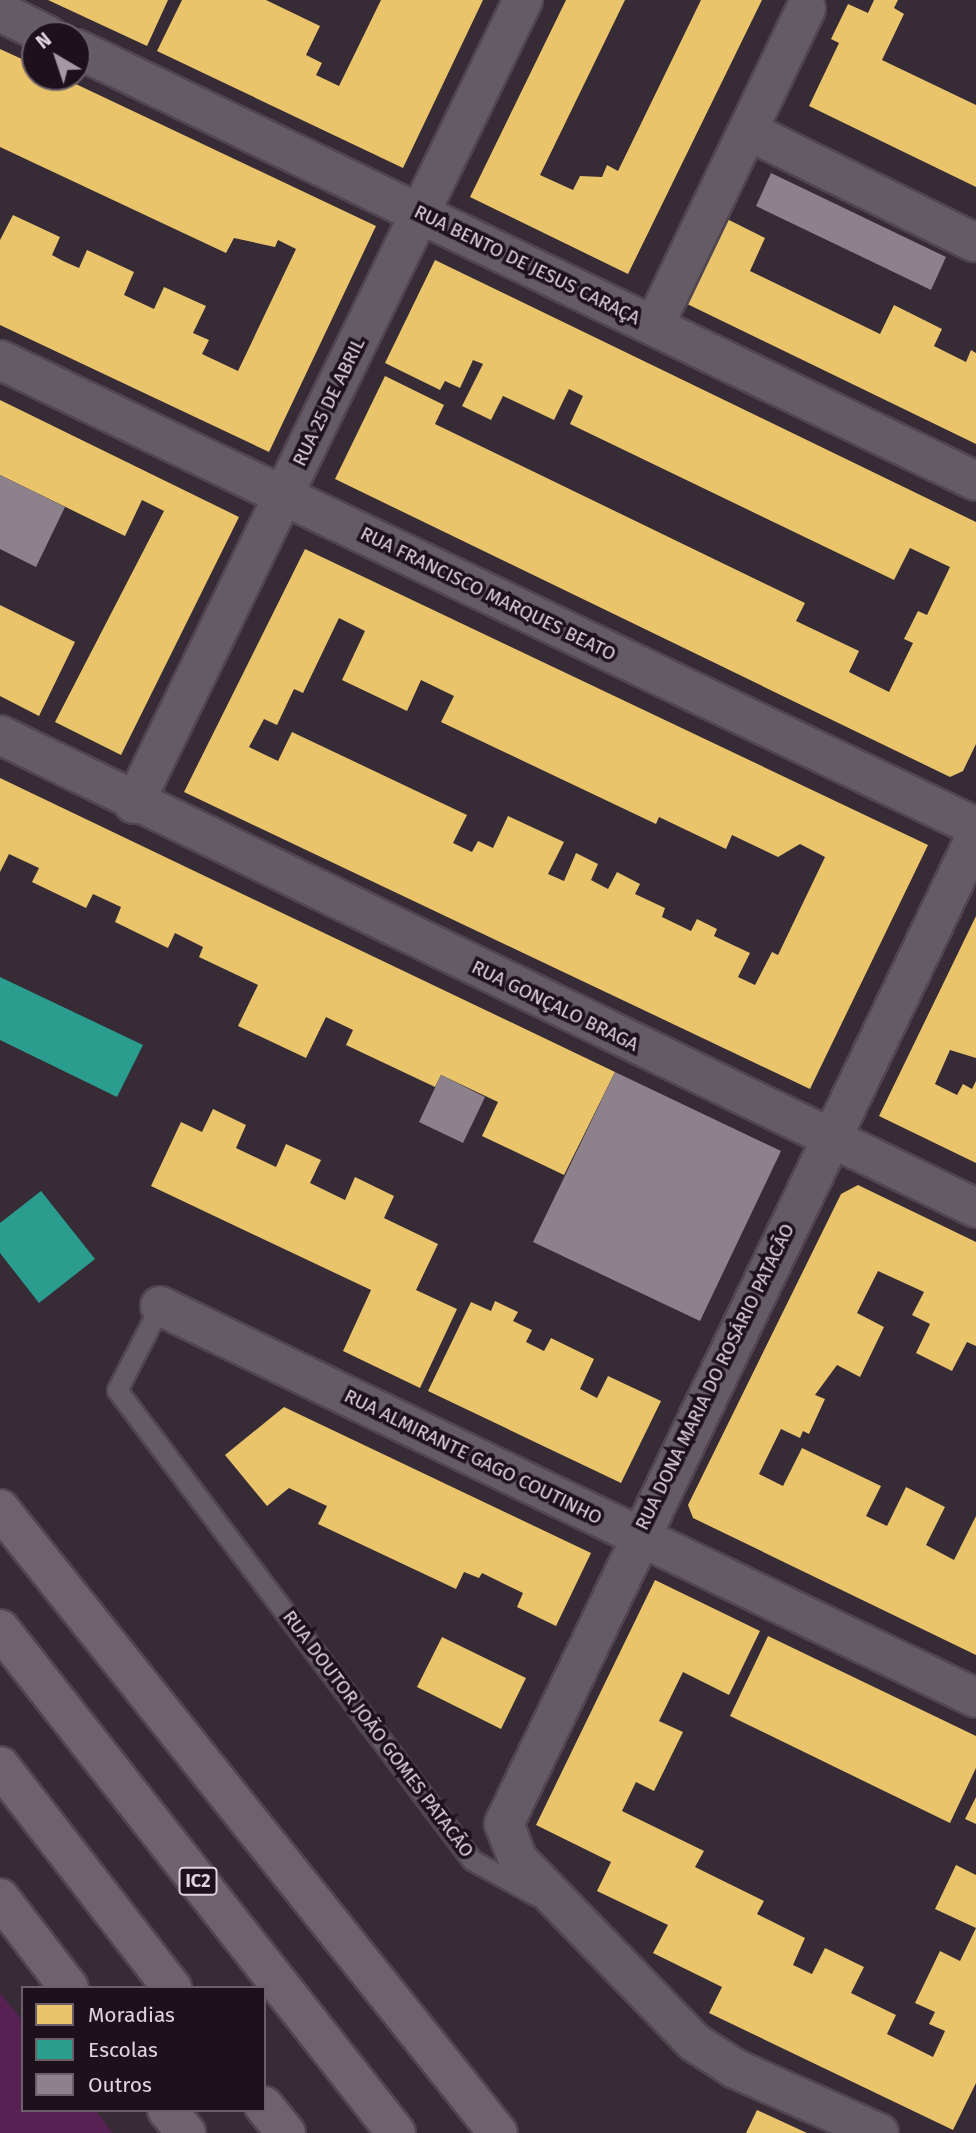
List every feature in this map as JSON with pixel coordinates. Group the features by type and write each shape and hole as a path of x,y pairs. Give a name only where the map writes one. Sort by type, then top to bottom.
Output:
{"highway":[{"path":"0,1509 498,2133"},
{"name":"IC2","path":"0,1629 396,2133"},
{"path":"0,1766 170,1986"},
{"path":"0,1898 67,1986"},
{"path":"266,2108 286,2133"},
{"path":"169,2112 186,2133"}],"street":[{"name":"RUA 25 DE ABRIL","path":"134,804 523,0"},
{"path":"654,326 806,9"},
{"path":"0,12 21,22"},
{"name":"RUA BENTO DE JESUS CARAÇA","path":"91,56 976,481"},
{"path":"748,131 974,242"},
{"name":"RUA FRANCISCO MARQUES BEATO","path":"0,360 976,827"},
{"name":"RUA GONÇALO BRAGA","path":"0,735 134,804 976,1208"},
{"name":"RUA DONA MARIA DO ROSÁRIO PATACÃO","path":"562,1910 509,1848 507,1809 976,836"},
{"name":"RUA ALMIRANTE GAGO COUTINHO","path":"160,1306 976,1698"},
{"name":"RUA DOUTOR JOÃO GOMES PATACÃO","path":"562,1910 713,2056 879,2133"}],"lane":[{"name":"RUA DOUTOR JOÃO GOMES PATACÃO","path":"160,1306 117,1390 471,1860 562,1910"}],"shaded area":[{"path":"0,1993 21,2019 21,2112 97,2112 113,2133 0,2133"}],"building: Moradias":[{"path":"48,0 168,0 147,46"},
{"path":"182,0 266,0 320,26 306,55 322,63 316,75 339,86 381,0 483,0 403,168 157,51"},
{"path":"566,0 625,0 540,175 573,190 580,176 602,177 607,165 618,171 701,0 762,0 628,274 470,197"},
{"path":"874,0 898,0 894,8 904,14 882,60 976,105 976,187 809,106 839,43 831,39 848,4 868,13"},
{"path":"0,49 21,59 21,91 91,91 376,226 269,452 0,325 0,240 13,215 60,237 52,255 63,261 79,268 87,250 134,272 124,295 154,309 164,287 206,306 193,333 209,340 202,354 238,371 296,249 278,240 275,247 234,238 226,253 0,147"},
{"path":"723,217 765,238 750,271 880,334 894,305 942,329 934,346 966,362 971,350 976,353 976,444 681,301"},
{"path":"435,260 976,522 976,744 963,771 950,777 335,479 385,376 444,405 435,424 805,603 796,621 859,651 849,672 889,692 913,643 904,639 918,611 927,615 950,567 910,548 894,580 570,424 583,396 569,389 554,420 503,396 491,420 462,406 483,364 473,360 460,388 445,381 440,390 385,363"},
{"path":"0,400 239,517 121,755 55,722 164,511 142,500 125,536 0,475"},
{"path":"305,549 928,845 810,1089 184,792","holes":["339,618 365,631 342,680 407,711 421,680 454,696 441,722 656,824 659,817 726,849 732,835 778,857 800,844 825,857 778,955 772,952 755,985 738,977 750,953 714,936 717,929 697,919 691,931 662,917 665,908 635,894 640,884 617,872 608,889 591,880 598,864 576,853 564,881 548,874 564,842 508,816 493,848 478,841 472,852 453,843 467,815 292,732 278,761 249,747 264,719 277,725 294,689 303,693"]},
{"path":"0,605 75,642 39,716 0,696"},
{"path":"0,778 615,1072 564,1175 482,1136 498,1102 441,1075 435,1087 346,1045 353,1030 326,1017 306,1058 238,1026 258,985 199,957 203,947 175,933 168,948 115,922 121,907 93,894 86,908 32,882 39,868 9,854 0,872"},
{"path":"976,916 976,1058 950,1050 935,1084 957,1095 963,1084 972,1089 976,1081 976,1163 879,1116"},
{"path":"213,1109 246,1125 236,1148 276,1167 286,1144 321,1160 310,1183 345,1200 355,1177 394,1196 384,1218 438,1244 416,1290 457,1309 420,1388 343,1351 371,1290 151,1186 181,1122 202,1132"},
{"path":"858,1185 976,1242 976,1346 967,1342 952,1371 916,1353 930,1324 912,1315 924,1292 878,1271 857,1313 884,1327 860,1377 837,1365 815,1395 825,1399 809,1434 803,1431 800,1438 781,1429 759,1474 783,1486 802,1448 881,1486 866,1516 887,1526 906,1487 945,1507 926,1545 954,1560 976,1516 976,1655 693,1518 688,1505 841,1194"},
{"path":"495,1301 518,1312 513,1321 532,1330 526,1342 544,1351 551,1338 594,1359 580,1389 597,1398 608,1376 661,1401 621,1483 428,1391 471,1302 491,1311"},
{"path":"284,1407 591,1553 556,1626 517,1607 523,1593 482,1573 479,1578 464,1572 456,1589 318,1524 327,1506 289,1488 267,1506 225,1455"},
{"path":"655,1580 760,1631 729,1695 683,1672 659,1721 683,1732 654,1791 636,1782 622,1811 704,1851 695,1867 764,1901 757,1914 805,1938 793,1965 812,1974 825,1948 864,1967 851,1993 896,2015 887,2034 933,2057 945,2031 929,2024 935,2012 915,2003 940,1951 960,1961 976,1928 976,2083 953,2130 709,2013 722,1987 653,1953 668,1925 597,1891 611,1862 536,1825"},
{"path":"768,1636 976,1736 976,1768 950,1823 730,1716"},
{"path":"442,1637 526,1678 501,1729 417,1687"},
{"path":"976,1797 976,1824 965,1819"},
{"path":"956,1865 976,1875 976,1928 935,1909"},
{"path":"757,2110 807,2133 746,2133"}],"building: Escolas":[{"path":"0,977 143,1045 117,1097 0,1040"},
{"path":"41,1191 95,1259 39,1303 0,1253 0,1223"}],"building: Outros":[{"path":"771,173 946,257 931,290 756,206"},
{"path":"0,475 65,507 36,567 0,549"},
{"path":"615,1072 781,1151 700,1321 533,1242"},
{"path":"441,1075 485,1097 463,1143 419,1122"}]}
